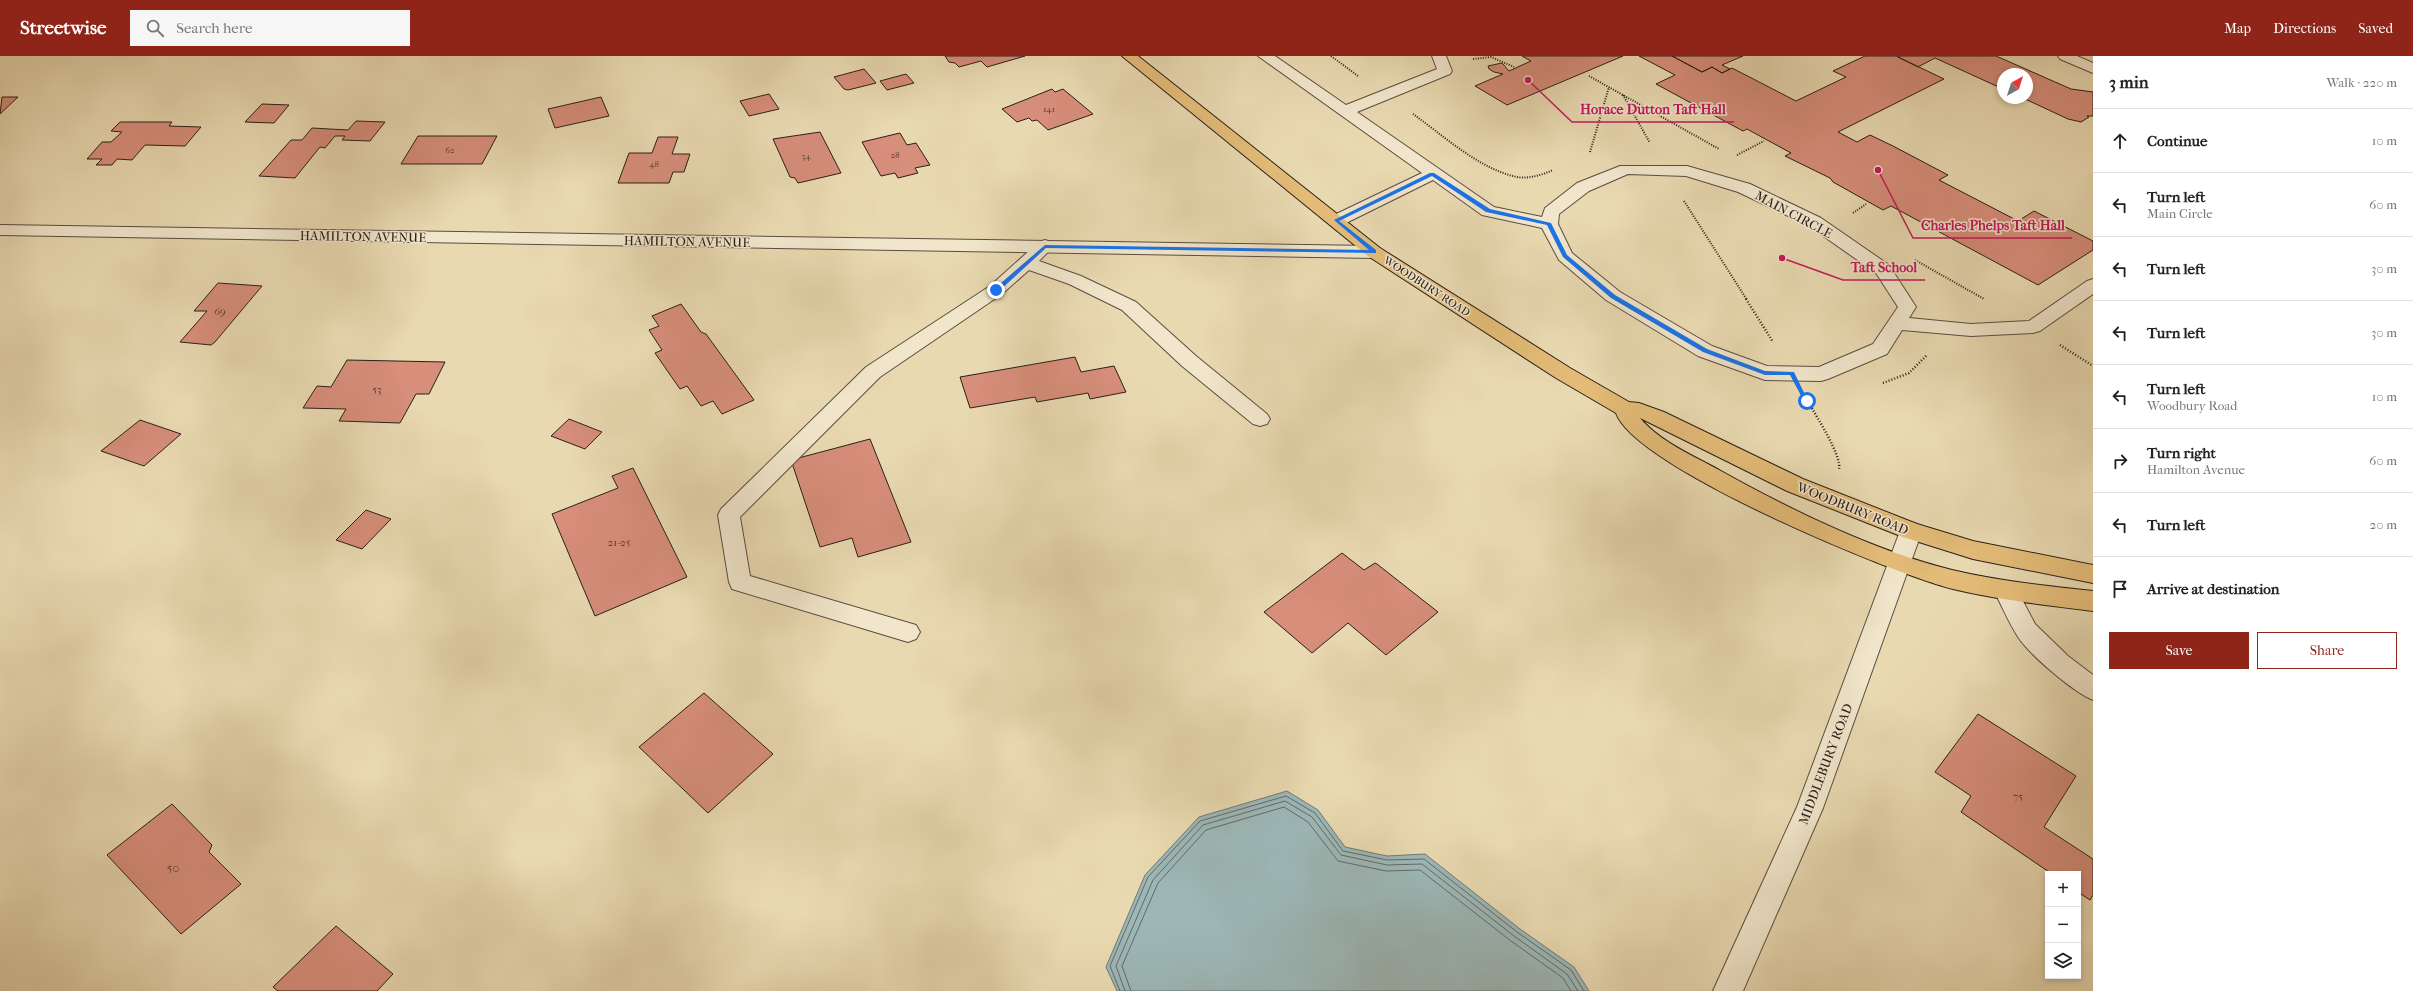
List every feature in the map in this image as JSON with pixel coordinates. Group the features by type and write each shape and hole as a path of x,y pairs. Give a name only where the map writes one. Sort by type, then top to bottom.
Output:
{"main road":[{"name":"WOODBURY ROAD","path":"1128,56 1374,252 1563,373 1625,409 1639,410 1657,417 1795,485 1911,531 1973,550 2093,574"},
{"name":"WOODBURY ROAD","path":"1625,409 1628,418 1640,432 1692,464 1823,532 1899,562 1951,579 2006,591 2093,601"}],"street":[{"path":"1269,59 1292,56"},
{"path":"1344,112 1445,71 1439,56"},
{"path":"2065,56 2093,69"},
{"path":"1269,59 1432,174 1488,211 1549,224"},
{"name":"MAIN CIRCLE","path":"1626,169 1665,170 1687,171 1744,188 1815,222 1883,269 1907,307 1880,348 1821,374 1765,373 1705,351 1613,296 1565,256 1549,224 1551,212 1583,187 1626,169"},
{"path":"1336,221 1432,174"},
{"name":"HAMILTON AVENUE","path":"0,230 1374,252"},
{"path":"908,632 740,582 729,515 873,372 996,290 1045,246"},
{"path":"1026,263 1075,280 1129,306 1189,360 1260,419"},
{"path":"1897,323 1971,330 2033,327 2093,285"},
{"name":"MIDDLEBURY ROAD","path":"1728,991 1810,808 1911,531"},
{"path":"2006,591 2027,631 2059,663 2093,689"}],"path":[{"path":"1331,56 1385,95 1494,168 1518,177 1542,175 1556,169"},
{"path":"1468,56 1475,60 1491,57 1514,67"},
{"path":"1590,153 1610,87"},
{"path":"1623,95 1665,170 1792,373 1832,444 1840,465 1838,472"},
{"path":"1733,157 1764,141"},
{"path":"1583,156 1590,153 1596,156"}],"water":[{"path":"1287,791 1318,810 1345,847 1387,856 1425,854 1520,929 1574,967 1589,991 1117,991 1106,967 1145,875 1199,817"}],"building":[{"path":"945,56 1025,56 987,67 981,61 959,67 955,63 949,62"},
{"path":"1522,56 1623,56 1507,105 1475,86 1503,74 1494,72 1489,69 1488,66 1502,63 1509,71 1531,61"},
{"path":"1639,56 1672,56 1702,72 1712,67 1722,73 1732,68 1796,101 1846,77 1833,71 1865,56 1896,56 1944,79 1838,132 1857,142 1870,135 1948,175 1939,180 2018,221 2034,211 2093,241 2093,250 2038,285 1891,206 1883,210 1833,182 1830,178 1785,156 1791,153 1747,129 1743,131 1656,84 1675,75"},
{"path":"1672,56 1743,56 1722,65 1730,69 1722,73 1712,67 1702,72"},
{"path":"1996,56 2023,68 1997,68 1997,86 1935,58 1918,67 1898,57"},
{"path":"864,69 876,83 848,90 844,89 834,77"},
{"path":"2033,72 2071,89 2093,92 2093,116 2087,116 2089,117 2081,122 2068,119 2033,103"},
{"path":"906,74 914,83 887,90 880,81"},
{"path":"1052,89 1055,92 1063,89 1093,114 1048,130 1037,120 1032,121 1029,118 1017,122 1002,109"},
{"path":"769,94 779,109 749,116 740,101"},
{"path":"2,97 18,97 0,114"},
{"path":"601,97 609,116 555,128 548,109"},
{"path":"262,104 289,105 274,123 245,122"},
{"path":"356,121 385,122 370,141 342,140 345,136 335,136 325,148 320,147 295,178 259,176 291,140 302,140 312,128 348,130"},
{"path":"120,122 172,122 169,126 201,127 185,146 145,145 132,160 117,159 112,165 96,165 102,159 87,159 102,142 111,142 122,132 111,131"},
{"path":"820,132 841,173 798,183 795,178 790,177 773,139"},
{"path":"900,133 907,145 916,143 930,165 915,168 918,173 898,178 895,173 881,176 862,142"},
{"path":"418,136 497,136 482,164 401,164"},
{"path":"658,137 678,137 672,154 690,154 684,172 673,172 669,183 618,183 629,153 652,153"},
{"path":"218,283 262,286 211,345 180,342 207,311 194,311"},
{"path":"681,304 701,332 706,334 754,400 722,414 713,401 701,406 687,386 680,389 655,353 662,350 649,330 659,326 652,316"},
{"path":"1075,357 1081,372 1114,366 1126,392 1090,399 1088,393 1037,402 1035,397 970,408 960,377"},
{"path":"347,360 445,362 429,394 416,394 400,423 339,421 346,409 303,408 317,386 331,387"},
{"path":"569,419 602,432 585,449 551,436"},
{"path":"140,420 181,434 144,466 101,451"},
{"path":"870,439 911,542 858,557 852,538 820,547 791,460"},
{"path":"633,468 687,577 595,616 552,514 618,488 612,476"},
{"path":"366,510 391,519 362,549 336,540"},
{"path":"1342,553 1364,570 1375,563 1377,564 1438,612 1386,655 1348,623 1312,653 1264,612"},
{"path":"704,693 773,754 708,813 639,747"},
{"path":"1978,714 2076,776 2044,827 2093,859 2093,895 2090,900 2081,894 2081,871 2048,871 1961,812 1971,796 1935,772"},
{"path":"172,804 212,845 209,852 241,884 181,934 107,855"},
{"path":"336,926 393,974 377,991 278,991 273,987"}],"place":[{"name":"Horace Dutton Taft Hall","path":"1528,80"},
{"name":"Charles Phelps Taft Hall","path":"1878,170"},
{"name":"Taft School","path":"1782,258"}],"route":[{"path":"996,290 1045,246 1374,252 1336,221 1432,174 1488,211 1549,224 1565,256 1613,296 1705,351 1765,373 1792,373 1807,401"}]}
